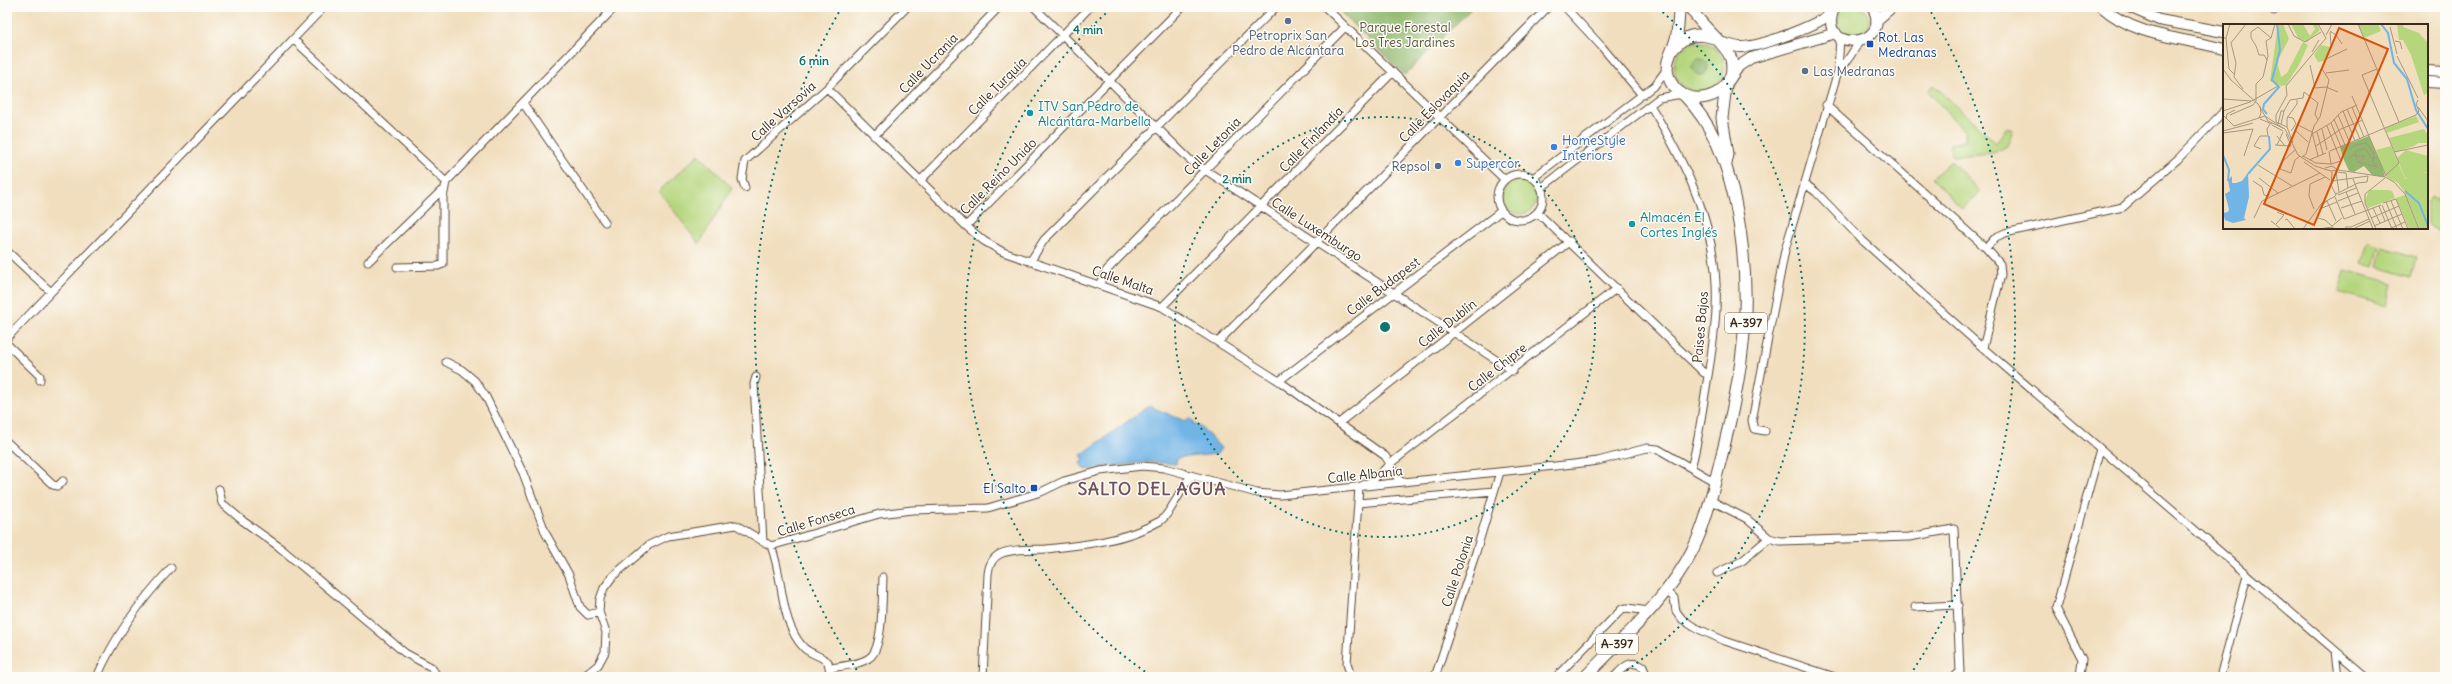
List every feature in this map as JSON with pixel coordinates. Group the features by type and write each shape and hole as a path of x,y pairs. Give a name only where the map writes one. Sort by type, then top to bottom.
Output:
{"main road":[{"path":"1667,68 1677,35 1679,7"},
{"name":"A-397","path":"1690,7 1731,59 1722,118 1728,154 1726,164"},
{"path":"1672,49 1682,40 1695,35 1717,40"},
{"name":"A-397","path":"1585,677 1649,611 1666,590 1694,547 1715,482 1736,391 1747,314 1746,281 1740,227 1726,164 1705,120 1670,81 1667,68"},
{"path":"1683,95 1704,99 1717,94 1728,82"}],"street":[{"path":"7,338 324,7"},
{"path":"397,267 438,266 443,264 444,190 446,182 615,7"},
{"name":"Calle Varsovia","path":"745,188 742,179 745,161 827,88 907,7"},
{"name":"Calle Ucrania","path":"874,136 999,7"},
{"name":"Calle Luxemburgo","path":"1034,7 1190,160 1513,371"},
{"name":"Calle Turquía","path":"920,181 1090,7"},
{"name":"Calle Reino Unido","path":"966,226 1182,7"},
{"path":"1030,262 1044,240 1276,7"},
{"path":"1325,7 1504,180"},
{"name":"Calle Eslovaquia","path":"1219,341 1548,7"},
{"path":"1565,7 1642,95"},
{"path":"1872,7 1876,21"},
{"path":"1838,71 1843,67 1860,41 1870,35 1876,21 1892,7"},
{"path":"2102,7 2122,22 2142,31 2161,37 2223,49"},
{"path":"2129,7 2159,20 2223,32"},
{"path":"1717,40 1734,47 1748,47 1815,25 1834,10"},
{"path":"1765,431 1754,429 1752,421 1785,250 1805,184 1826,105 1838,71 1838,35 1832,23 1834,10"},
{"name":"Calle Letonia","path":"1099,285 1107,270 1345,27"},
{"path":"1728,82 1739,66 1751,58 1838,35 1850,41 1860,41"},
{"path":"293,38 446,182"},
{"path":"1533,178 1655,85 1667,68"},
{"path":"2428,71 2445,72"},
{"name":"Calle Finlandia","path":"1162,307 1393,72"},
{"path":"2428,82 2445,83"},
{"name":"Calle Malta","path":"827,88 966,226 984,241 1003,252 1162,307 1219,341 1279,381 1385,456 1391,463"},
{"path":"1541,188 1650,105 1665,96 1683,95"},
{"path":"523,103 605,222"},
{"name":"Paises Bajos","path":"1650,105 1692,179 1710,239 1716,284 1716,309 1708,373 1696,449 1691,468"},
{"path":"1826,105 1986,248 2000,264 2001,275 1983,348"},
{"path":"1986,248 1996,238 2004,233 2123,207 2178,159 2223,112"},
{"path":"1515,174 1525,174 1533,178 1541,188 1544,197 1538,213 1530,218 1518,220 1508,217 1501,211 1498,193 1504,180 1515,174"},
{"path":"1805,184 1816,192 1863,241 1983,348 2366,677"},
{"path":"368,262 444,190"},
{"name":"Calle Budapest","path":"1279,381 1501,211"},
{"path":"1538,213 1618,288 1704,373 1708,373"},
{"name":"Calle Dublín","path":"1339,423 1570,242"},
{"path":"7,251 51,292"},
{"name":"Calle Chipre","path":"1391,463 1513,371 1618,288"},
{"path":"7,344 40,376 40,380"},
{"path":"446,362 462,370 475,381 486,397 526,480 546,534 569,575 582,610 588,615 599,612"},
{"path":"756,376 754,384 756,448 763,542"},
{"path":"7,442 53,485 58,486 63,481"},
{"name":"Calle Albania","path":"1015,502 1064,481 1100,471 1142,466 1164,468 1257,493 1280,495 1598,461 1647,448 1658,449 1715,482"},
{"path":"2080,677 2082,659 2056,608 2100,449"},
{"path":"1391,463 1392,470 1401,482"},
{"path":"1355,677 1350,673 1347,664 1359,487 1372,481 1391,463"},
{"name":"Calle Polonia","path":"1435,677 1500,472"},
{"path":"983,677 988,574 989,565 994,559 1007,552 1088,545 1116,539 1140,530 1162,520 1191,475"},
{"path":"219,489 222,503 243,521 278,546 405,653 431,667 438,677"},
{"path":"1358,503 1494,491"},
{"path":"1710,500 1747,519 1769,538 1780,541 1909,537 1954,529 1960,672 1954,677"},
{"name":"Calle Fonseca","path":"582,677 598,665 605,652 606,632 599,612 600,599 604,588 613,576 631,559 658,540 668,536 736,526 771,546 879,514 912,510 988,508 1015,502"},
{"path":"1717,573 1742,561 1769,538"},
{"path":"771,546 777,562 790,626 805,648 825,660 830,668"},
{"path":"97,677 108,654 123,631 171,568"},
{"path":"830,668 870,658 875,652 880,634 883,576"},
{"path":"2220,677 2247,576"},
{"path":"1666,590 1674,598 1676,611 1682,619 1694,627 1725,641 1835,677"},
{"path":"1915,607 1958,605"},
{"path":"1556,677 1622,609 1627,608 1649,611"},
{"path":"2335,651 2338,677"},
{"path":"1614,677 1628,663 1633,663 1643,667 1647,677"},
{"path":"826,677 830,668"}],"green space":[{"path":"1850,5 1856,5 1866,12 1869,21 1868,27 1862,34 1856,37 1850,37 1840,30 1837,24 1837,18 1844,8"},
{"name":"Parque Forestal Los Tres Jardines","path":"1335,7 1473,7 1405,75"},
{"path":"1699,42 1708,44 1719,53 1724,67 1722,76 1713,87 1699,92 1690,90 1679,81 1674,67 1676,58 1685,47"},
{"path":"1697,59 1703,59 1708,64 1706,73 1703,75 1697,75 1692,70 1692,64"},
{"path":"1934,85 1996,143 2007,127 2013,130 2007,146 1992,153 1953,156 1950,144 1965,141 1965,132 1928,91"},
{"path":"699,154 732,188 699,244 659,191"},
{"path":"1951,161 1980,192 1962,209 1932,178"},
{"path":"1517,180 1523,180 1527,181 1534,187 1537,197 1536,204 1530,211 1523,214 1517,214 1513,213 1506,207 1503,200 1503,194 1504,190 1510,183"},
{"path":"2431,198 2445,207 2445,236 2428,225 2428,202"},
{"path":"2368,242 2380,246 2374,267 2362,263"},
{"path":"2383,247 2416,257 2411,277 2378,267"},
{"path":"2345,270 2393,283 2387,306 2339,292"}],"water":[{"path":"1149,406 1185,421 1189,418 1194,421 1193,424 1201,427 1221,448 1217,454 1177,458 1176,464 1147,462 1085,470 1080,463 1084,460 1081,455"}],"place":[{"name":"Petroprix San Pedro de Alcántara","path":"1288,21"},
{"name":"Rot. Las Medranas","path":"1870,44"},
{"name":"Las Medranas","path":"1805,71"},
{"name":"ITV San Pedro de Alcántara-Marbella","path":"1030,113"},
{"name":"HomeStyle Interiors","path":"1554,147"},
{"name":"Supercor","path":"1458,163"},
{"name":"Repsol","path":"1438,166"},
{"name":"Almacén El Cortes Inglés","path":"1632,224"},
{"name":"El Salto","path":"1034,488"}],"district":[{"name":"SALTO DEL AGUA","path":"1152,489"}]}
